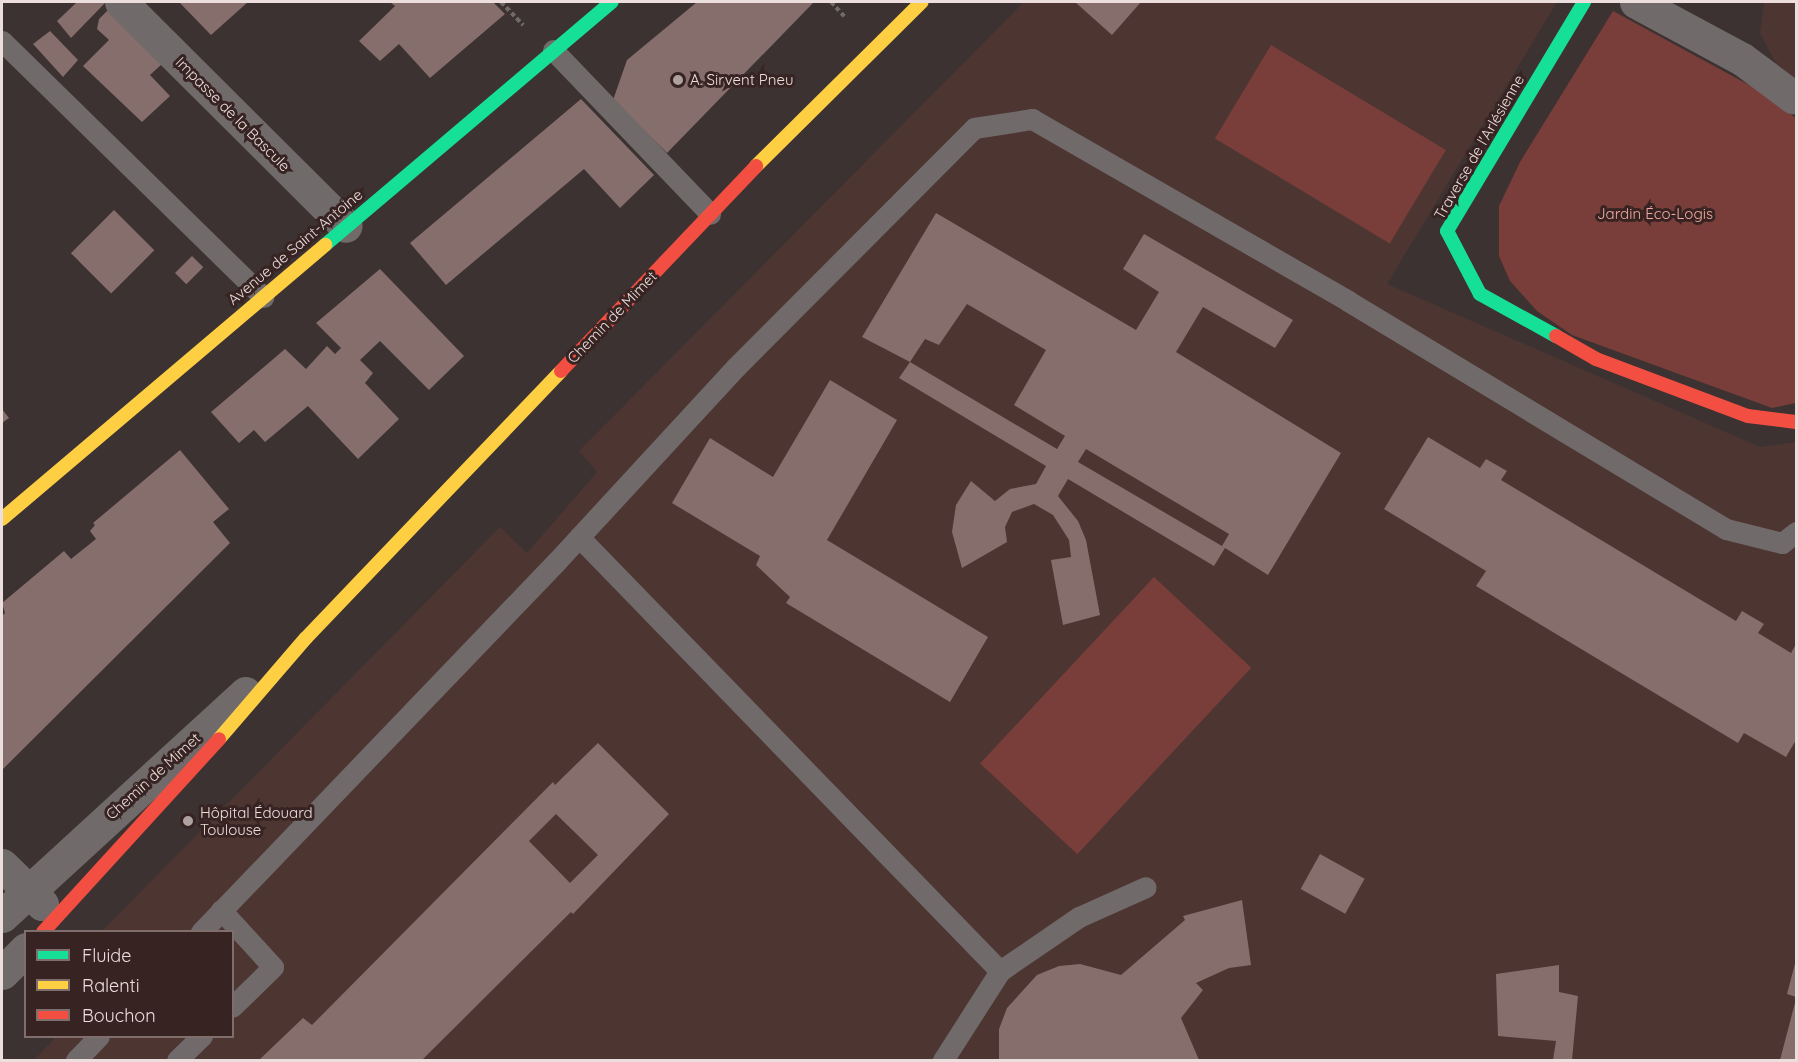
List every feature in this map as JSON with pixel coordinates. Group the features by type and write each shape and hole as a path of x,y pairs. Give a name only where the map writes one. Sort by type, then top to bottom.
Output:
{"street":[{"name":"Impasse de la Bascule","path":"121,2 345,226"},
{"name":"Avenue de Saint-Antoine","path":"2,519 612,2"},
{"name":"Chemin de Mimet","path":"50,924 166,802 306,638 710,214 922,2"},
{"name":"Traverse de l'Arlésienne","path":"1584,2 1447,231 1480,294 1596,359 1748,416 1797,422"},
{"path":"1636,2 1742,59 1793,97"},
{"name":"Chemin de Mimet","path":"2,916 27,889 306,638"},
{"path":"2,865 27,889 50,924"},
{"path":"2,973 24,951"}],"lane":[{"path":"2,41 262,297"},
{"path":"553,50 710,214"},
{"path":"203,930 579,537 736,367 974,128 1032,119 1348,301 1726,529 1792,542"},
{"path":"579,537 1000,971"},
{"path":"943,1060 1000,971 1079,917 1146,887"},
{"path":"221,910 273,967 234,1005"},
{"path":"76,1060 97,1038"},
{"path":"177,1060 200,1038"}],"shaded area":[{"path":"1024,2 1557,2 1387,284 1760,447 1796,442 1796,1060 34,1060 55,1038 234,1038 234,930 103,930 500,527 527,553 597,472 579,451"},
{"path":"1764,2 1796,2 1796,85 1774,60 1760,33"}],"green space":[{"name":"Jardin Éco-Logis","path":"1613,11 1760,91 1796,118 1796,403 1772,408 1572,335 1537,311 1510,281 1499,256 1499,206 1520,162"},
{"path":"1271,45 1446,150 1390,243 1215,138"},
{"path":"1154,577 1251,668 1077,854 980,763"}],"building":[{"path":"77,2 105,3 71,38 57,21"},
{"path":"179,2 248,2 211,35"},
{"path":"390,2 493,2 505,14 430,78 399,44 380,61 359,41 395,6"},
{"name":"A. Sirvent Pneu","path":"697,2 814,2 667,153 613,100 627,60"},
{"path":"1075,2 1141,2 1112,35"},
{"path":"110,8 163,63 150,75 170,96 142,122 83,66 109,40 97,29 99,19"},
{"path":"50,31 78,60 63,77 33,44"},
{"path":"581,99 654,175 620,208 584,169 446,285 410,243"},
{"path":"114,210 154,250 111,293 71,253"},
{"path":"936,213 1136,330 1159,292 1123,269 1144,234 1293,320 1275,348 1203,307 1176,352 1341,453 1268,575 1225,548 1214,566 1068,479 1058,496 1078,521 1086,540 1100,615 1063,625 1051,560 1071,557 1069,540 1053,515 1034,504 1012,512 1005,527 1007,542 962,568 952,532 956,505 971,481 995,501 1010,489 1036,484 1046,466 899,378 910,362 862,337","holes":["967,304 1046,350 1014,405 1065,436 1057,449 910,362 925,339 939,345","1086,449 1229,534 1222,546 1078,462"]},
{"path":"192,256 203,267 186,284 175,273"},
{"path":"380,269 464,356 429,390 380,341 360,360 373,373 365,383 399,419 358,459 308,406 265,442 254,430 239,443 211,412 285,349 306,369 327,346 335,354 341,348 316,323"},
{"path":"830,380 897,420 827,540 988,637 950,702 786,603 790,597 756,565 760,556 672,503 710,438 773,477"},
{"path":"2,409 9,418 2,423"},
{"path":"1428,437 1480,468 1486,459 1507,471 1501,480 1736,621 1742,611 1764,624 1758,633 1791,653 1796,644 1796,740 1786,757 1744,733 1738,743 1476,586 1486,571 1384,509"},
{"path":"180,450 229,509 213,522 230,543 2,770 2,616 5,613 2,603 64,551 71,559 96,539 90,531 95,525 93,523"},
{"path":"598,743 669,814 573,914 571,912 422,1060 259,1060 303,1018 312,1025 553,782 555,785","holes":["556,814 598,855 570,883 529,841"]},
{"path":"1320,854 1365,879 1345,914 1301,889"},
{"path":"1242,900 1251,965 1229,968 1196,983 1203,990 1181,1018 1199,1060 999,1060 999,1029 1007,1008 1037,975 1059,966 1080,964 1121,975 1185,920 1183,916"},
{"path":"1796,960 1796,997 1787,994"},
{"path":"1559,965 1559,992 1578,996 1572,1060 1553,1060 1556,1041 1498,1036 1496,974"},
{"path":"1796,999 1796,1060 1780,1060"}],"traffic: fast":[{"path":"325,245 612,2"},
{"path":"1556,336 1480,294 1447,231 1584,2"}],"traffic: slow":[{"path":"756,166 922,2"},
{"path":"2,519 325,245"},
{"path":"219,739 306,638 561,371"}],"traffic: jam":[{"path":"561,371 756,166"},
{"path":"1556,336 1596,359 1748,416 1796,422"},
{"path":"45,930 219,739"}],"place":[{"name":"A. Sirvent Pneu","path":"678,80"},
{"name":"Hôpital Édouard Toulouse","path":"188,821"}]}
